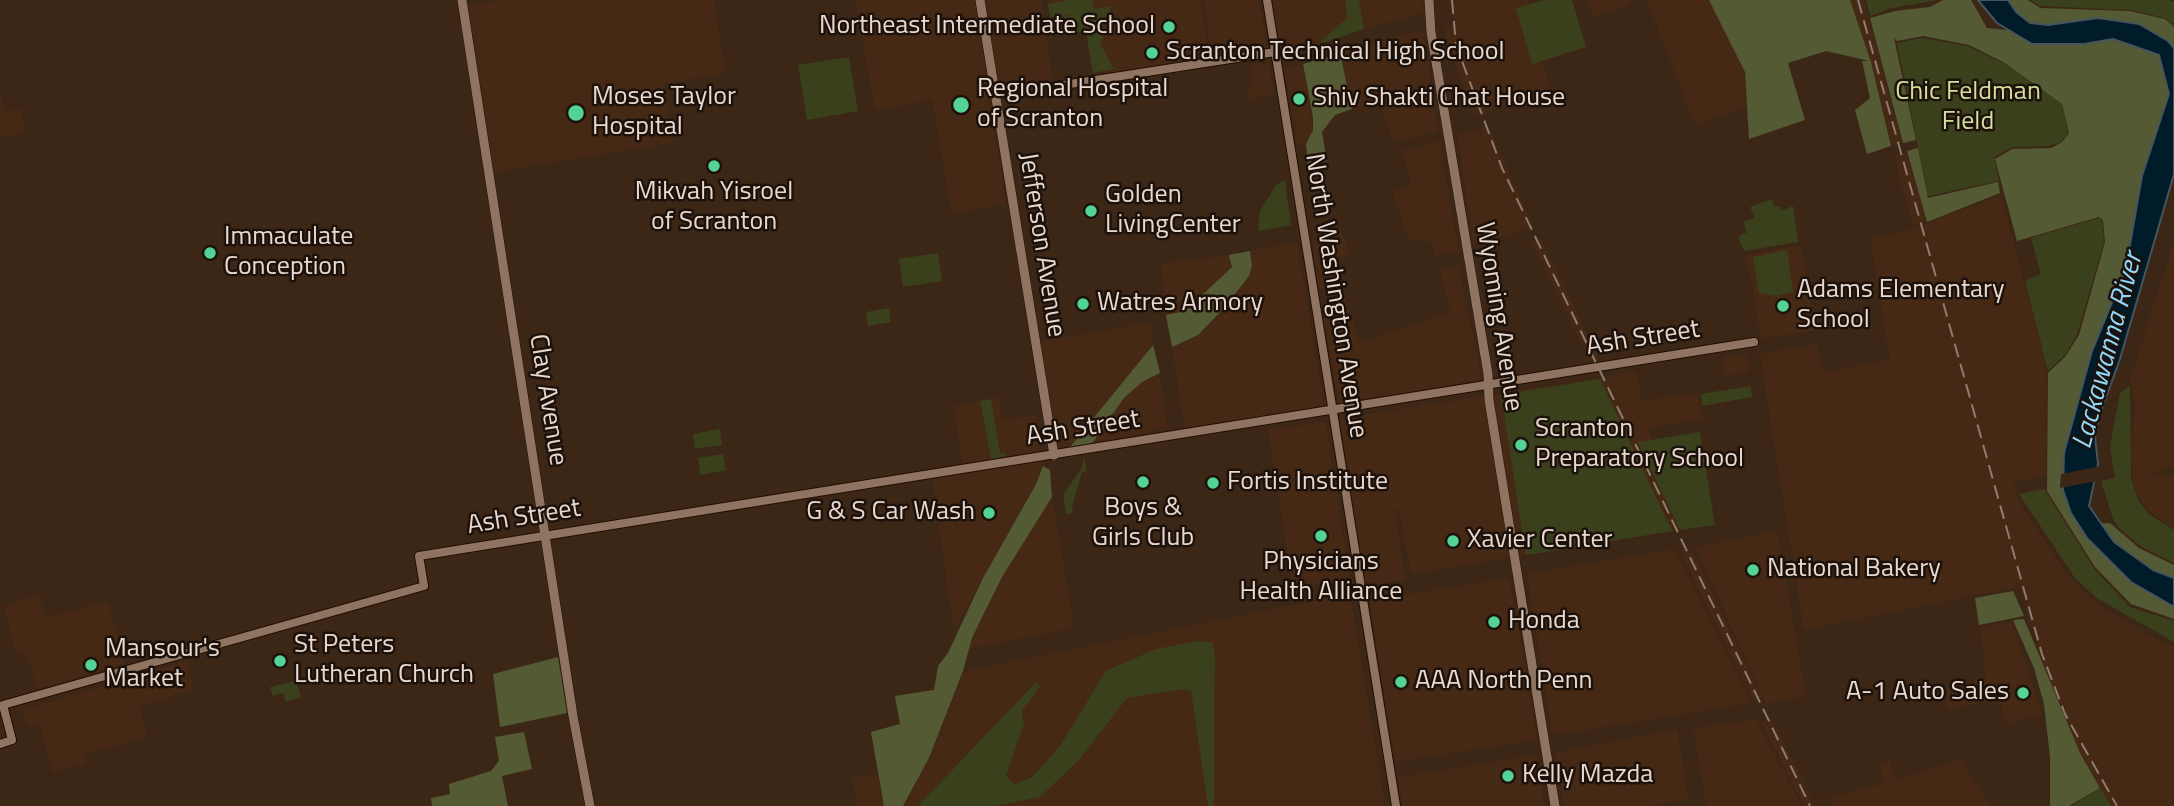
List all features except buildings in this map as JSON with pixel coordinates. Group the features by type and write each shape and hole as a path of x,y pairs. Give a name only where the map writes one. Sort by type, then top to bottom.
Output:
{"main road":[{"name":"Clay Avenue","path":"462,0 573,716 590,806"},
{"name":"Jefferson Avenue","path":"980,0 1054,455"},
{"name":"Wyoming Avenue","path":"1429,0 1431,32 1555,806"}],"street":[{"name":"North Washington Avenue","path":"1267,0 1396,806"},
{"path":"1057,86 1275,52"},
{"name":"Ash Street","path":"0,744 12,740 3,705 424,586 419,556 1754,342"}],"shaded area":[{"name":"Moses Taylor Hospital","path":"502,0 714,0 725,73 663,84 673,143 493,172 467,5"},
{"name":"Regional Hospital of Scranton","path":"856,0 1041,0 1053,84 987,94 1006,204 952,213 932,100 875,110"},
{"path":"1047,0 1158,0 1135,5 1160,0 1201,0 1208,59 1104,75 1094,12 1051,18"},
{"path":"1204,0 1259,0 1267,48 1212,58"},
{"path":"1272,0 1345,0 1347,18 1317,45 1281,55"},
{"path":"1359,0 1422,0 1425,13 1364,29"},
{"path":"1448,0 1528,0 1551,93 1474,115 1444,30 1454,23"},
{"path":"1588,0 1630,0 1631,5 1593,17"},
{"path":"1647,0 1707,0 1723,24 1744,73 1746,107 1695,125"},
{"path":"1850,0 1864,0 1902,143 1892,146 1871,62"},
{"path":"1423,30 1438,131 1393,143 1381,102 1352,109 1340,53"},
{"path":"1269,63 1273,95 1248,99 1247,87 1253,86 1250,65"},
{"path":"1303,64 1313,130 1306,144 1297,145 1285,69"},
{"path":"0,90 4,111 21,109 25,133 0,138"},
{"path":"1488,126 1534,227 1473,245 1458,135 1478,129 1484,142 1480,129"},
{"path":"1439,141 1458,251 1435,256 1431,242 1409,240 1392,191 1412,185 1402,151"},
{"path":"1906,152 1926,222 1913,226 1894,156"},
{"path":"2001,196 2046,364 2046,476 2014,482 2017,499 2071,580 2096,603 2165,644 2174,646 2174,806 2111,806 2080,753 2041,660 2020,586 1804,630 1760,354 1817,344 1822,372 1890,360 1870,238 1905,231"},
{"path":"1343,233 1350,256 1336,259 1341,283 1318,290 1313,241"},
{"path":"1541,240 1599,359 1590,361 1532,244"},
{"path":"1297,242 1324,406 1185,429 1172,347 1198,335 1226,306 1249,276 1252,266 1250,251"},
{"path":"2174,242 2174,467 2158,469 2152,477 2174,475 2174,528 2150,512 2141,500 2133,481 2130,442 2136,409 2130,380"},
{"name":"Adams Elementary School","path":"1801,245 1815,330 1761,339 1753,285 1744,256"},
{"path":"1229,255 1232,267 1185,311 1166,315 1161,264"},
{"path":"1458,265 1482,380 1339,404 1322,303 1346,298 1359,342 1450,312 1440,270"},
{"path":"1151,322 1153,345 1070,447 1057,448 1039,342"},
{"path":"1743,354 1748,359 1748,372 1725,376 1722,357"},
{"name":"Scranton Preparatory School","path":"1636,372 1642,401 1697,393 1702,419 1648,428 1652,440 1639,443 1680,530 1411,574 1399,509 1395,510 1405,580 1363,586 1340,419"},
{"path":"1160,373 1167,428 1091,445 1124,398 1142,382"},
{"path":"999,398 1001,420 1037,415 1042,465 1035,484 957,625 953,627 933,479 964,472 954,406 980,401 991,458 1007,456 1000,454 991,399"},
{"path":"1326,422 1349,577 1293,588 1268,429"},
{"path":"1052,497 1074,628 968,649 1002,577"},
{"path":"1777,531 1806,696 1766,704 1696,547"},
{"path":"1675,549 1752,703 1553,735 1527,574"},
{"path":"1691,549 1762,698 1753,701 1680,550"},
{"path":"1509,578 1537,740 1395,762 1370,600"},
{"path":"1350,594 1385,806 1214,806 1215,653 1131,662 1106,671 1060,746 1031,777 1014,784 1006,777 1024,724 1022,711 1040,686 1035,683 918,806 904,806 930,758 964,671"},
{"path":"39,595 45,618 108,601 124,664 37,689 27,653 16,655 4,606"},
{"path":"2012,623 2042,714 2006,724 1999,699 1948,709 1945,689 1986,678 1980,627"},
{"path":"186,661 194,689 139,706 147,737 84,755 86,763 53,772 40,725 28,726 23,710"},
{"path":"1183,689 1191,691 1208,806 994,806 1040,797 1079,760 1127,698"},
{"path":"1756,719 1801,806 1706,806 1694,729"},
{"path":"1772,719 1815,806 1804,806 1761,722"},
{"path":"1677,729 1688,799 1650,806 1564,806 1555,753"},
{"path":"1537,755 1544,806 1403,806 1398,777"},
{"path":"1960,759 1991,806 1834,806 1832,797 1884,783 1879,763 1889,760 1896,781"},
{"path":"877,774 884,806 857,806 852,778"}],"green space":[{"path":"1092,0 1094,9 1112,6 1101,24 1093,27 1097,31 1105,32 1100,43 1114,69 1093,73 1086,31 1057,36 1054,18 1077,14 1050,17 1048,4"},
{"path":"1345,0 1359,0 1364,29 1317,45 1347,18"},
{"path":"1545,0 1572,0 1586,47 1532,64 1516,8"},
{"path":"1709,0 1850,0 1871,62 1891,146 1867,154 1855,110 1870,98 1862,61 1869,61 1826,51 1788,63 1805,120 1749,139 1745,72"},
{"path":"1866,0 1938,0 1891,8 1870,16"},
{"path":"1943,0 1971,0 1987,28 2007,30 1994,0 2028,0 2040,8 2130,11 2165,19 2174,27 2174,121 2134,231 2091,379 2087,524 2110,523 2139,548 2174,565 2174,619 2131,604 2095,567 2047,491 2048,373 2065,357 2079,335 2105,242 2103,220 2099,217 2017,241 1995,159 2012,149 2051,148 2062,142 2069,133 2062,104 2003,62 1969,45 1923,36 1897,41 1894,38 1916,140 1903,143 1870,18 1895,11 1930,7"},
{"path":"2031,0 2169,0 2174,2 2174,26 2165,18 2131,10 2039,6"},
{"name":"Chic Feldman Field","path":"1922,38 1967,46 2003,63 2062,104 2068,133 2061,142 2049,146 2012,147 1994,157 1999,181 1928,196 1897,43"},
{"path":"1340,53 1352,109 1335,115 1322,132 1327,161 1308,166 1306,144 1313,130 1313,117 1303,64"},
{"path":"849,57 858,111 807,120 798,65"},
{"path":"1918,148 1928,198 1998,182 2000,193 1927,222 1907,151"},
{"path":"1285,180 1291,225 1258,231 1260,211 1276,185"},
{"path":"1772,199 1774,207 1780,206 1781,211 1793,206 1798,242 1744,251 1738,237 1747,232 1743,222 1755,218 1750,207"},
{"path":"2099,218 2102,220 2104,242 2077,335 2064,356 2048,371 2025,281 2041,274 2031,238"},
{"path":"1787,250 1793,292 1776,296 1759,293 1753,257"},
{"path":"1250,251 1252,266 1249,276 1226,306 1198,335 1172,347 1166,315 1185,311 1232,267 1229,255"},
{"path":"938,253 942,281 903,287 899,259"},
{"path":"889,308 891,322 868,326 866,312"},
{"path":"1153,345 1160,373 1142,382 1124,398 1091,445 1070,447"},
{"path":"1600,379 1672,531 1526,555 1501,395"},
{"path":"2130,385 2131,479 2139,502 2149,514 2174,530 2174,563 2142,547 2119,528 2113,519 2101,481 2115,478 2110,448 2112,435 2120,393"},
{"path":"1751,386 1752,397 1702,406 1701,394"},
{"path":"991,399 1000,453 1006,453 1007,456 991,459 980,401"},
{"path":"720,429 722,445 695,449 693,434"},
{"path":"1700,432 1715,525 1680,530 1638,442"},
{"path":"723,454 726,470 700,475 698,458"},
{"path":"1084,457 1087,472 1082,472 1072,506 1073,513 1066,514 1063,495 1081,469"},
{"path":"1043,466 1050,470 1052,497 1002,577 972,638 963,671 929,758 903,806 884,806 871,732 900,724 895,696 934,690 938,666 948,653 982,580 1036,484"},
{"path":"2044,489 2095,570 2130,607 2174,621 2174,642 2098,599 2075,578 2019,494"},
{"path":"2013,591 2024,616 1979,625 1975,598"},
{"path":"2024,619 2080,753 2100,788 2069,806 2050,806 2050,757 2044,704 2034,668 2013,620"},
{"path":"1198,641 1212,642 1215,653 1214,806 1208,806 1191,691 1183,689 1127,698 1079,760 1040,797 994,806 918,806 1036,682 1040,686 1022,711 1024,724 1006,776 1014,784 1032,777 1060,746 1106,671 1156,649"},
{"path":"558,657 567,713 500,727 493,674"},
{"path":"296,681 301,697 286,702 283,693 273,696 270,687"},
{"path":"524,732 532,769 502,776 508,806 432,806 431,798 450,794 449,784 491,771 499,761 495,737"},
{"path":"2100,788 2111,806 2072,806"}],"water":[{"name":"Lackawanna River","path":"1978,0 2008,0 2016,12 2030,23 2048,25 2098,18 2139,24 2168,41 2174,48 2174,174 2120,359 2100,414 2095,437 2098,464 2089,506 2114,542 2153,570 2174,578 2174,607 2131,582 2087,538 2071,513 2063,490 2064,453 2092,351 2126,268 2142,176 2169,94 2159,55 2113,39 2084,44 2032,44 1997,23"}],"pier":[{"path":"2102,466 2098,481 2060,488 2061,474"}],"railway":[{"path":"1452,0 1456,45 1502,168 1810,806"},
{"path":"1858,0 2042,654 2065,714 2117,806"}],"place":[{"name":"Northeast Intermediate School","path":"1169,27"},
{"name":"Scranton Technical High School","path":"1152,53"},
{"name":"Shiv Shakti Chat House","path":"1299,99"},
{"name":"Regional Hospital of Scranton","path":"961,105"},
{"name":"Moses Taylor Hospital","path":"576,113"},
{"name":"Mikvah Yisroel of Scranton","path":"714,166"},
{"name":"Golden LivingCenter","path":"1091,211"},
{"name":"Immaculate Conception","path":"210,253"},
{"name":"Watres Armory","path":"1083,304"},
{"name":"Adams Elementary School","path":"1783,306"},
{"name":"Scranton Preparatory School","path":"1521,445"},
{"name":"Boys & Girls Club","path":"1143,482"},
{"name":"Fortis Institute","path":"1213,483"},
{"name":"G & S Car Wash","path":"989,513"},
{"name":"Physicians Health Alliance","path":"1321,536"},
{"name":"Xavier Center","path":"1453,541"},
{"name":"National Bakery","path":"1753,570"},
{"name":"Honda","path":"1494,622"},
{"name":"St Peters Lutheran Church","path":"280,661"},
{"name":"Mansour's Market","path":"91,665"},
{"name":"AAA North Penn","path":"1401,682"},
{"name":"A-1 Auto Sales","path":"2023,693"},
{"name":"Kelly Mazda","path":"1508,776"}]}
